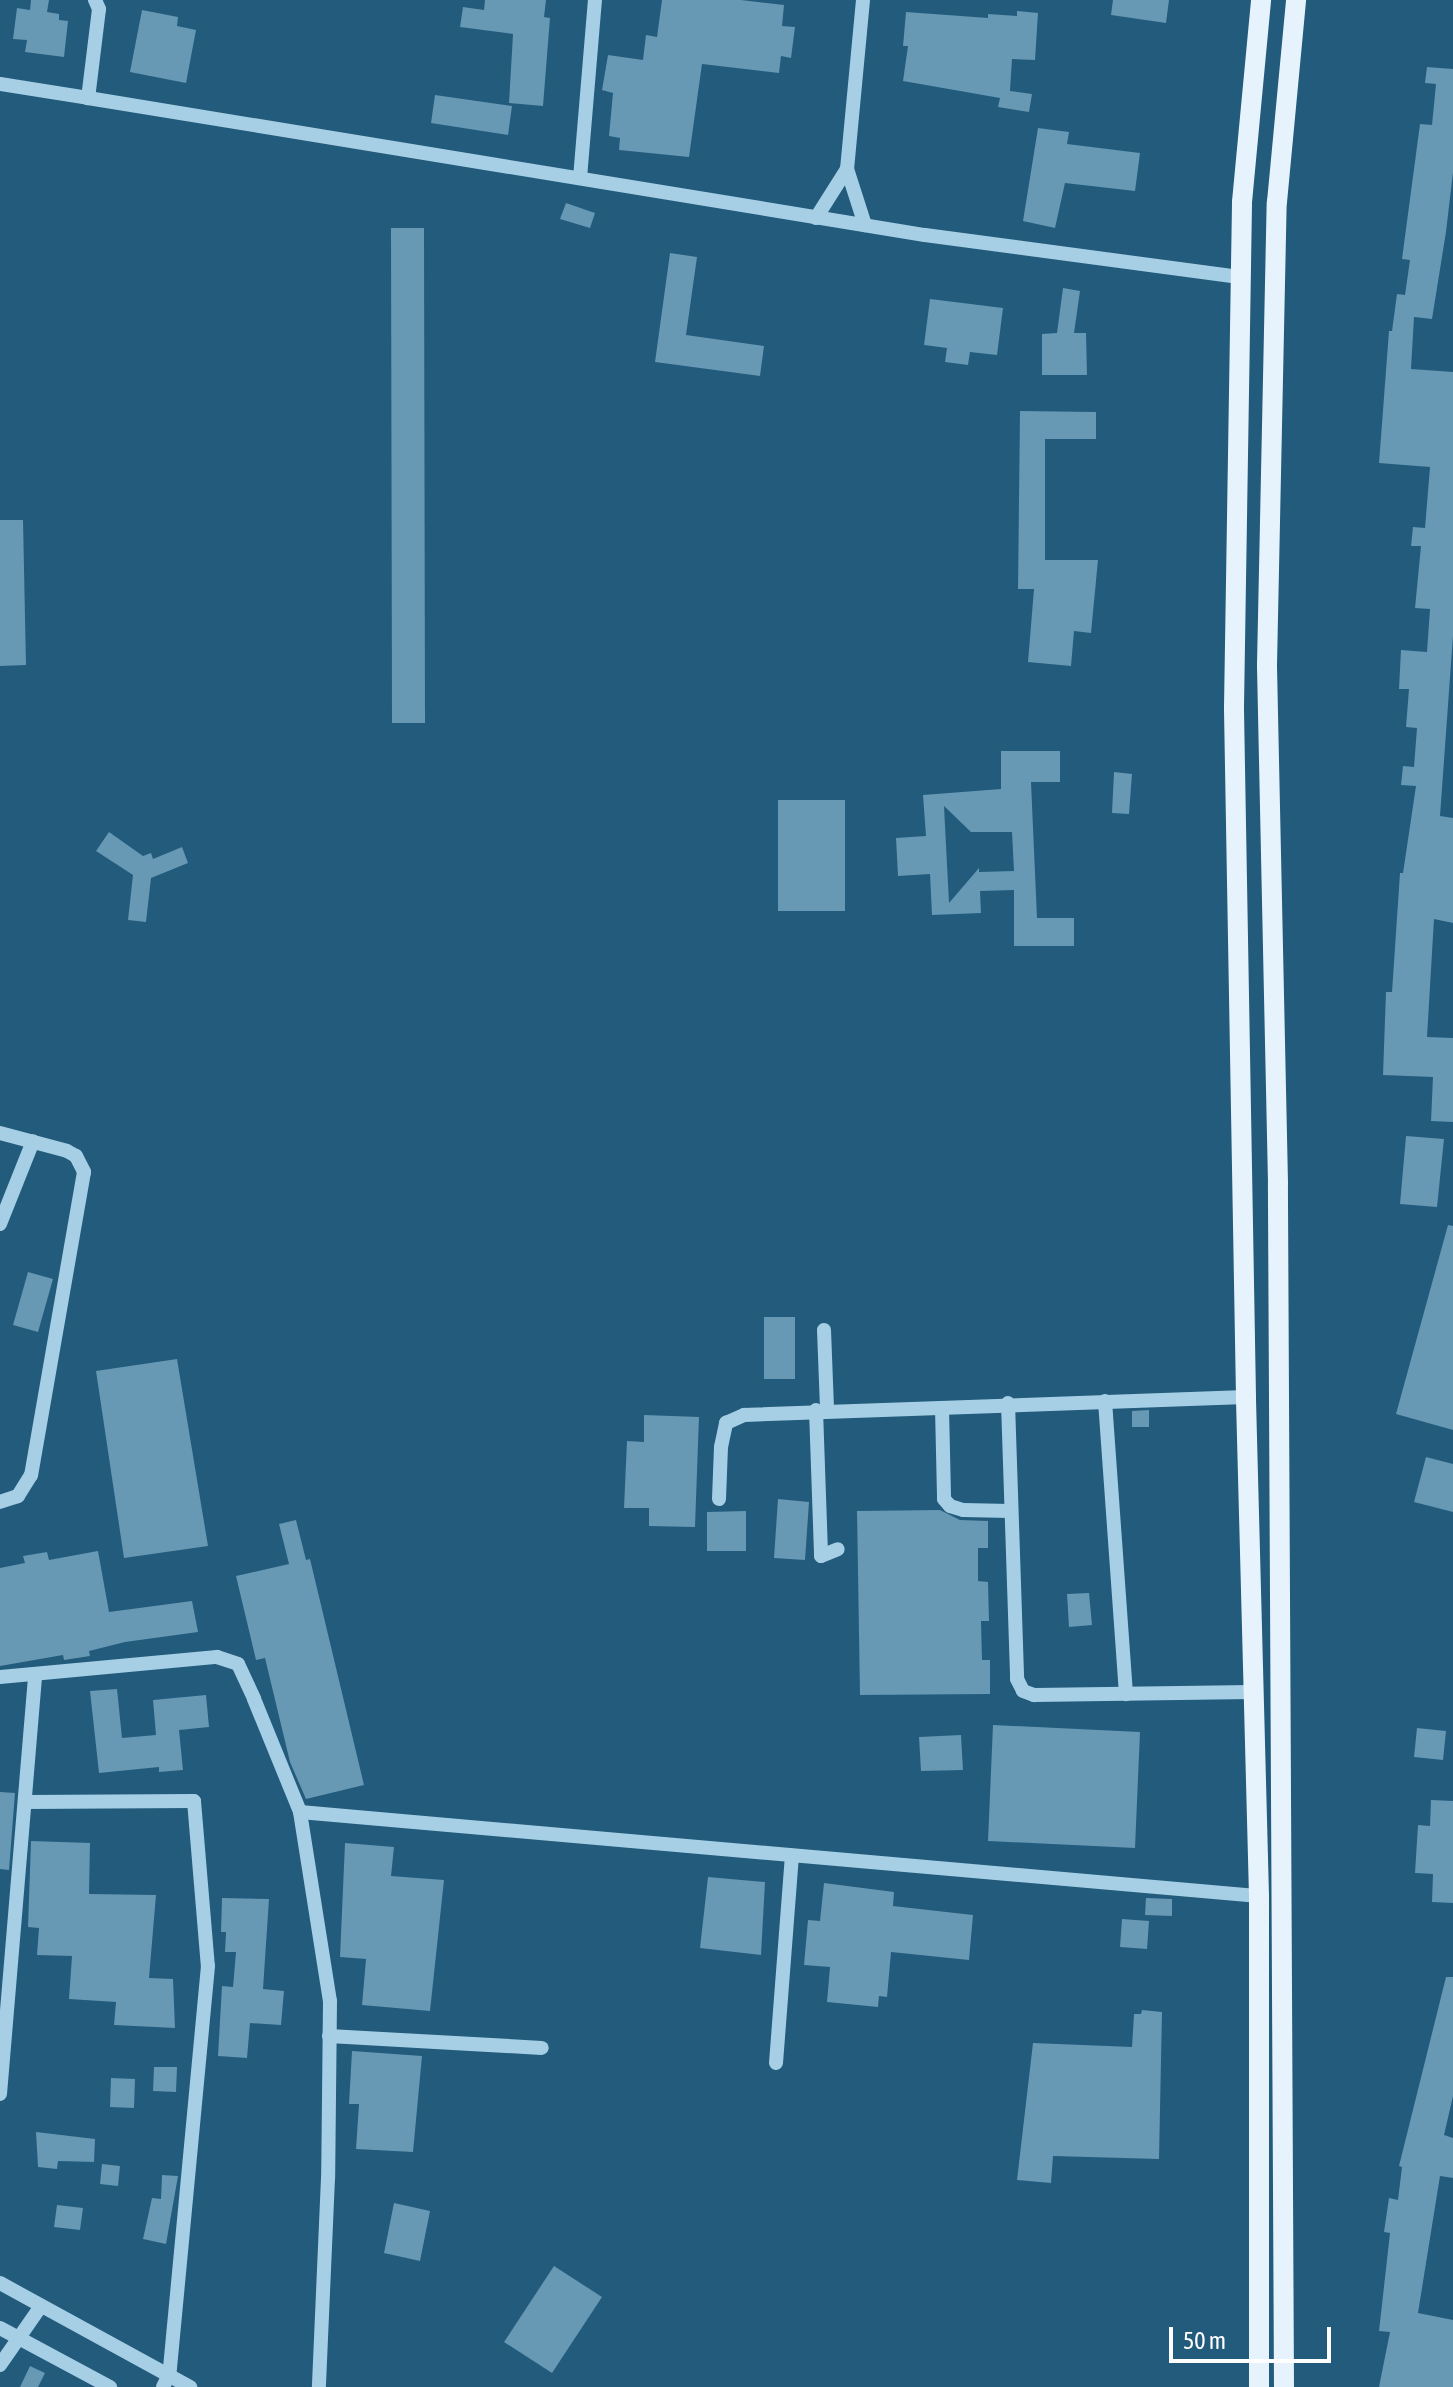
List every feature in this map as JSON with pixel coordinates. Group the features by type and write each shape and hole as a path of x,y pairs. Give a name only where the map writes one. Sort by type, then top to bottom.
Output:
{"main road":[{"path":"1259,2387 1259,1896 1252,1692 1234,707 1242,202 1261,0"},
{"path":"1284,2387 1278,1183 1267,665 1277,202 1296,0"}],"street":[{"path":"88,98 99,9 95,0"},
{"path":"580,178 595,0"},
{"path":"863,0 847,169 865,225"},
{"path":"0,84 816,218 1241,277"},
{"path":"816,218 847,169"},
{"path":"0,1133 76,1156 82,1163 84,1182 31,1475 18,1496 0,1502"},
{"path":"0,1224 33,1141"},
{"path":"824,1330 821,1556 838,1549"},
{"path":"719,1499 721,1447 726,1423 744,1415 1008,1403 1246,1397"},
{"path":"1105,1401 1126,1694"},
{"path":"1008,1403 1017,1679 1023,1691 1034,1695 1252,1692"},
{"path":"942,1408 944,1499 950,1506 963,1510 1010,1511"},
{"path":"0,1677 217,1657 238,1664 300,1812 330,2001 319,2387"},
{"path":"0,2094 35,1674"},
{"path":"25,1802 194,1801 208,1966 166,2381"},
{"path":"300,1812 1259,1896"},
{"path":"776,2063 792,1856"},
{"path":"329,2036 542,2048"},
{"path":"0,2283 166,2381 190,2387"},
{"path":"0,2365 41,2306"},
{"path":"0,2328 110,2387"}],"building":[{"path":"31,0 49,0 47,12 59,14 59,20 68,21 64,57 25,52 27,40 13,39 17,8 30,10"},
{"path":"485,0 546,0 544,17 550,18 543,106 509,103 513,34 460,27 463,7 484,10"},
{"path":"662,0 741,0 784,5 782,26 795,27 791,58 781,56 779,73 702,64 689,157 619,150 620,138 609,136 613,93 602,90 608,55 643,60 646,35 657,37"},
{"path":"1113,0 1169,0 1166,23 1111,15"},
{"path":"142,10 178,17 177,26 196,30 186,83 130,72"},
{"path":"1017,11 1038,13 1035,60 1012,59 1010,91 1032,94 1029,112 998,107 1000,98 903,81 908,46 903,46 906,12 988,18 988,14 1017,16"},
{"path":"1427,67 1453,69 1453,172 1446,232 1432,319 1414,317 1411,369 1453,372 1453,636 1440,816 1453,818 1453,923 1434,919 1427,1037 1453,1038 1453,1122 1431,1121 1433,1077 1383,1075 1386,992 1392,992 1400,873 1403,873 1416,786 1401,785 1403,766 1414,767 1417,728 1406,727 1409,689 1399,689 1401,650 1427,652 1430,609 1415,608 1421,546 1411,546 1413,527 1425,528 1430,467 1379,463 1389,331 1392,331 1397,294 1405,295 1410,260 1402,259 1420,124 1432,125 1436,84 1425,83"},
{"path":"435,95 512,106 508,135 431,123"},
{"path":"1038,128 1069,132 1067,144 1140,153 1135,191 1065,183 1055,228 1023,221"},
{"path":"566,203 595,213 590,228 560,219"},
{"path":"391,228 424,228 425,723 392,723"},
{"path":"670,253 697,257 686,335 764,346 760,376 655,362"},
{"path":"1063,288 1080,291 1074,333 1086,333 1087,375 1042,375 1042,334 1057,333"},
{"path":"930,299 1003,308 997,355 970,352 968,365 945,362 947,348 924,345"},
{"path":"1020,411 1096,412 1096,439 1045,439 1045,560 1098,560 1091,633 1074,631 1071,666 1028,662 1034,589 1018,589"},
{"path":"0,520 23,520 26,665 0,666"},
{"path":"1001,751 1060,751 1060,782 1031,782 1037,918 1074,918 1074,946 1014,946 1014,890 980,891 981,913 932,915 930,874 898,876 896,838 926,836 923,795 1001,789","holes":["944,806 971,832 1012,832 1014,871 979,872 979,868 949,903"]},
{"path":"1114,772 1132,774 1129,814 1112,813"},
{"path":"778,800 845,800 845,911 778,911"},
{"path":"109,832 143,856 151,853 153,859 182,847 188,863 151,878 146,922 128,920 133,875 96,851"},
{"path":"1406,1136 1444,1139 1437,1207 1400,1204"},
{"path":"1448,1225 1453,1226 1453,1430 1396,1414"},
{"path":"28,1272 53,1279 38,1332 13,1325"},
{"path":"764,1317 795,1317 795,1379 764,1379"},
{"path":"177,1359 208,1546 124,1558 96,1371"},
{"path":"1149,1410 1149,1427 1132,1427 1132,1411"},
{"path":"644,1415 699,1417 695,1527 649,1526 649,1508 624,1508 627,1441 644,1442"},
{"path":"1426,1457 1453,1464 1453,1512 1414,1502"},
{"path":"778,1499 809,1502 805,1560 774,1558"},
{"path":"940,1510 960,1520 988,1521 988,1548 978,1548 978,1581 988,1582 989,1621 981,1621 982,1660 990,1660 990,1694 860,1695 857,1511"},
{"path":"746,1511 746,1551 707,1551 707,1512"},
{"path":"296,1520 306,1560 310,1559 364,1785 306,1799 290,1762 265,1658 256,1660 236,1576 289,1564 279,1524"},
{"path":"98,1551 109,1612 192,1601 198,1632 125,1642 89,1651 90,1656 64,1660 63,1655 0,1666 0,1568 25,1563 23,1556 47,1552 49,1560"},
{"path":"1089,1593 1092,1625 1069,1627 1067,1594"},
{"path":"117,1689 122,1738 156,1735 153,1700 206,1695 209,1727 179,1730 183,1770 159,1772 159,1767 99,1773 90,1691"},
{"path":"993,1725 1140,1732 1135,1848 988,1841"},
{"path":"1417,1728 1446,1731 1443,1760 1414,1757"},
{"path":"961,1735 963,1770 921,1771 919,1737"},
{"path":"0,1792 15,1793 9,1870 0,1869"},
{"path":"1431,1800 1453,1801 1453,1903 1432,1902 1433,1874 1415,1873 1418,1825 1430,1826"},
{"path":"31,1841 90,1843 89,1894 156,1895 149,1978 173,1979 175,2028 114,2025 116,2002 69,1999 72,1956 37,1955 39,1928 28,1927"},
{"path":"345,1843 394,1847 391,1876 444,1880 430,2011 362,2005 366,1959 340,1957"},
{"path":"708,1877 765,1882 761,1955 700,1948"},
{"path":"824,1883 894,1892 893,1906 973,1915 969,1960 891,1952 887,1997 879,1996 878,2007 827,2002 830,1967 804,1965 808,1920 820,1921"},
{"path":"222,1898 269,1899 263,1989 284,1991 281,2025 250,2023 247,2058 218,2056 222,1986 233,1987 236,1952 225,1952 226,1932 221,1932"},
{"path":"1146,1898 1172,1899 1172,1916 1145,1915"},
{"path":"1122,1919 1149,1921 1147,1949 1120,1947"},
{"path":"1446,1977 1453,1977 1453,2096 1444,2135 1453,2138 1453,2178 1440,2176 1418,2313 1453,2320 1453,2387 1379,2387 1390,2332 1379,2331 1390,2233 1384,2232 1389,2198 1398,2200 1402,2167 1399,2166"},
{"path":"1142,2010 1162,2012 1159,2159 1053,2156 1051,2183 1017,2180 1033,2043 1132,2047 1134,2014 1141,2014"},
{"path":"352,2051 422,2056 413,2152 356,2149 359,2104 349,2104"},
{"path":"154,2067 177,2067 176,2092 153,2091"},
{"path":"111,2078 135,2079 134,2108 110,2107"},
{"path":"36,2132 95,2139 94,2162 58,2161 57,2169 38,2167"},
{"path":"102,2164 120,2166 118,2186 100,2184"},
{"path":"162,2175 178,2176 166,2244 143,2239 152,2198 161,2199"},
{"path":"394,2203 430,2211 420,2261 384,2253"},
{"path":"57,2205 83,2208 80,2230 54,2227"},
{"path":"554,2266 602,2297 552,2373 504,2342"},
{"path":"30,2366 45,2373 38,2387 20,2387"}]}
